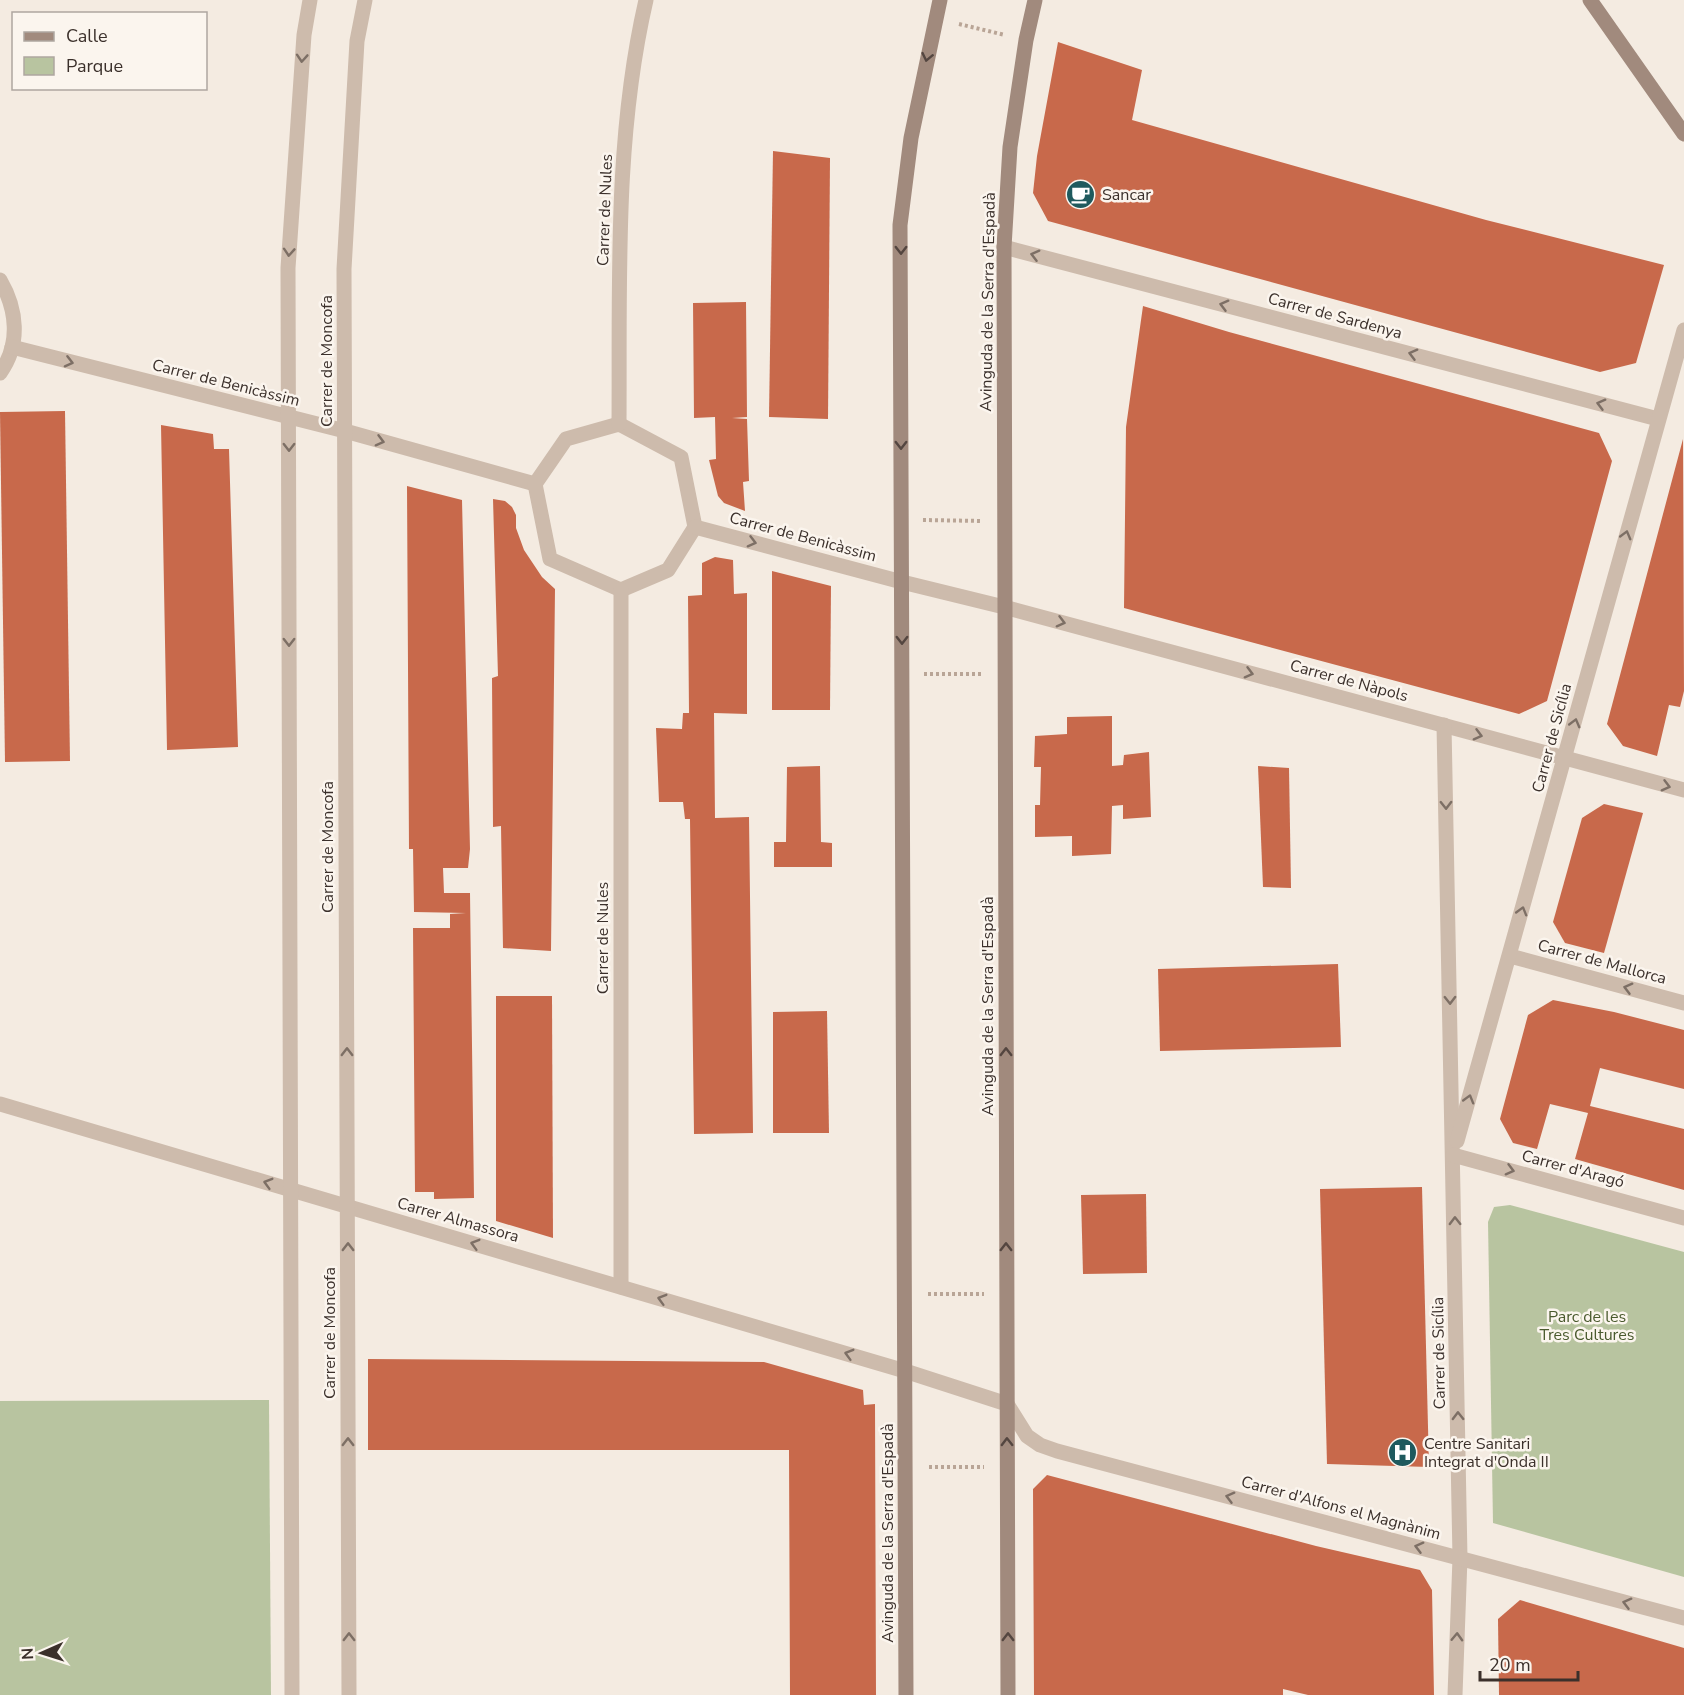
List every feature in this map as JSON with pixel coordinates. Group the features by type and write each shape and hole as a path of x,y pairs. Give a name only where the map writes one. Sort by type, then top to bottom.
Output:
{"street":[{"path":"292,1695 288,268 304,36 310,0"},
{"name":"Carrer de Moncofa","path":"349,1695 344,269 357,41 365,0"},
{"name":"Carrer de Nules","path":"619,424 621,193 636,44 646,0"},
{"name":"Avinguda de la Serra d'Espadà","path":"906,1695 900,225 910,138 940,0"},
{"name":"Avinguda de la Serra d'Espadà","path":"1008,1695 1004,247 1010,147 1026,40 1035,0"},
{"path":"1590,0 1684,134"},
{"name":"Carrer de Sardenya","path":"1004,247 1658,419"},
{"path":"0,280 10,297 15,322 12,347 0,373"},
{"name":"Carrer de Sicília","path":"1453,1155 1684,330"},
{"name":"Carrer de Benicàssim","path":"12,347 345,431 535,484"},
{"path":"619,424 681,457 695,527 668,570 621,590 550,560 535,484 566,439 619,424"},
{"name":"Carrer de Benicàssim","path":"695,527 902,582"},
{"path":"902,582 1005,607"},
{"name":"Carrer de Nules","path":"621,590 621,1287"},
{"name":"Carrer de Nàpols","path":"1005,607 1684,790"},
{"name":"Carrer de Sicília","path":"1444,725 1460,1558 1455,1695"},
{"name":"Carrer de Mallorca","path":"1510,956 1684,1003"},
{"name":"Carrer Almassora","path":"0,1104 905,1371"},
{"name":"Carrer d'Aragó","path":"1453,1155 1684,1218"},
{"path":"905,1371 1007,1404"},
{"name":"Carrer d'Alfons el Magnànim","path":"1007,1404 1027,1436 1040,1445 1057,1452 1684,1618"}],"path":[{"path":"935,18 1026,40"},
{"path":"901,519 1004,521"},
{"path":"902,675 1005,674"},
{"path":"904,1294 1006,1294"},
{"path":"905,1467 1007,1467"}],"green space":[{"name":"Parc de les Tres Cultures","path":"1510,1205 1684,1252 1684,1577 1493,1523 1488,1222 1494,1207"},
{"path":"269,1400 271,1695 0,1695 0,1401"}],"building":[{"path":"1058,42 1142,70 1132,120 1486,220 1664,265 1636,363 1600,372 1048,221 1033,193 1037,156"},
{"path":"773,151 830,158 828,419 769,417"},
{"path":"746,302 747,417 732,418 747,419 749,481 743,482 745,511 724,503 718,496 709,460 716,459 715,417 694,418 693,303"},
{"path":"1143,306 1229,332 1599,433 1612,461 1547,701 1519,714 1124,608 1126,427"},
{"path":"65,411 70,761 5,762 0,412"},
{"path":"161,425 213,434 214,449 229,449 238,747 167,750"},
{"path":"1683,439 1684,691 1680,707 1669,705 1657,756 1623,746 1607,724"},
{"path":"407,486 462,500 470,849 468,868 443,868 444,893 470,893 474,1198 434,1199 434,1192 415,1192 413,928 450,928 450,914 466,913 414,912 413,849 409,849"},
{"path":"493,499 505,501 512,507 524,550 542,577 555,589 551,951 503,948 501,826 493,827 492,678 498,676"},
{"path":"715,557 733,560 734,594 747,593 747,714 714,713 715,818 749,817 753,1133 694,1134 690,819 685,819 683,802 659,802 656,728 682,729 683,713 689,713 688,596 702,595 702,563"},
{"path":"772,571 831,586 830,710 772,710"},
{"path":"1112,716 1112,766 1123,765 1124,755 1149,752 1151,817 1123,819 1123,805 1112,806 1111,854 1072,856 1072,836 1035,837 1035,805 1040,805 1041,767 1034,767 1035,736 1067,734 1067,717"},
{"path":"820,766 821,842 832,843 832,867 774,867 774,842 786,842 787,767"},
{"path":"1258,766 1289,768 1291,888 1263,887"},
{"path":"1604,804 1643,813 1604,953 1565,943 1553,922 1582,818"},
{"path":"1338,964 1341,1047 1160,1051 1158,969"},
{"path":"496,996 552,996 553,1238 496,1221"},
{"path":"1553,1000 1614,1012 1684,1030 1684,1089 1600,1068 1590,1106 1684,1129 1684,1190 1575,1159 1588,1113 1550,1104 1537,1149 1513,1143 1500,1119 1528,1015"},
{"path":"827,1011 829,1133 773,1133 773,1012"},
{"path":"1422,1187 1429,1467 1327,1464 1320,1189"},
{"path":"1146,1194 1147,1273 1083,1274 1081,1195"},
{"path":"368,1359 764,1362 863,1390 864,1405 875,1404 876,1695 790,1695 789,1450 368,1450"},
{"path":"1047,1475 1316,1546 1420,1570 1432,1590 1434,1695 1308,1695 1283,1689 1283,1695 1034,1695 1033,1489"},
{"path":"1520,1600 1684,1648 1684,1695 1499,1695 1498,1619"}],"place":[{"name":"Sancar","path":"1081,195"},
{"name":"Centre Sanitari Integrat d'Onda II","path":"1403,1453"}]}
